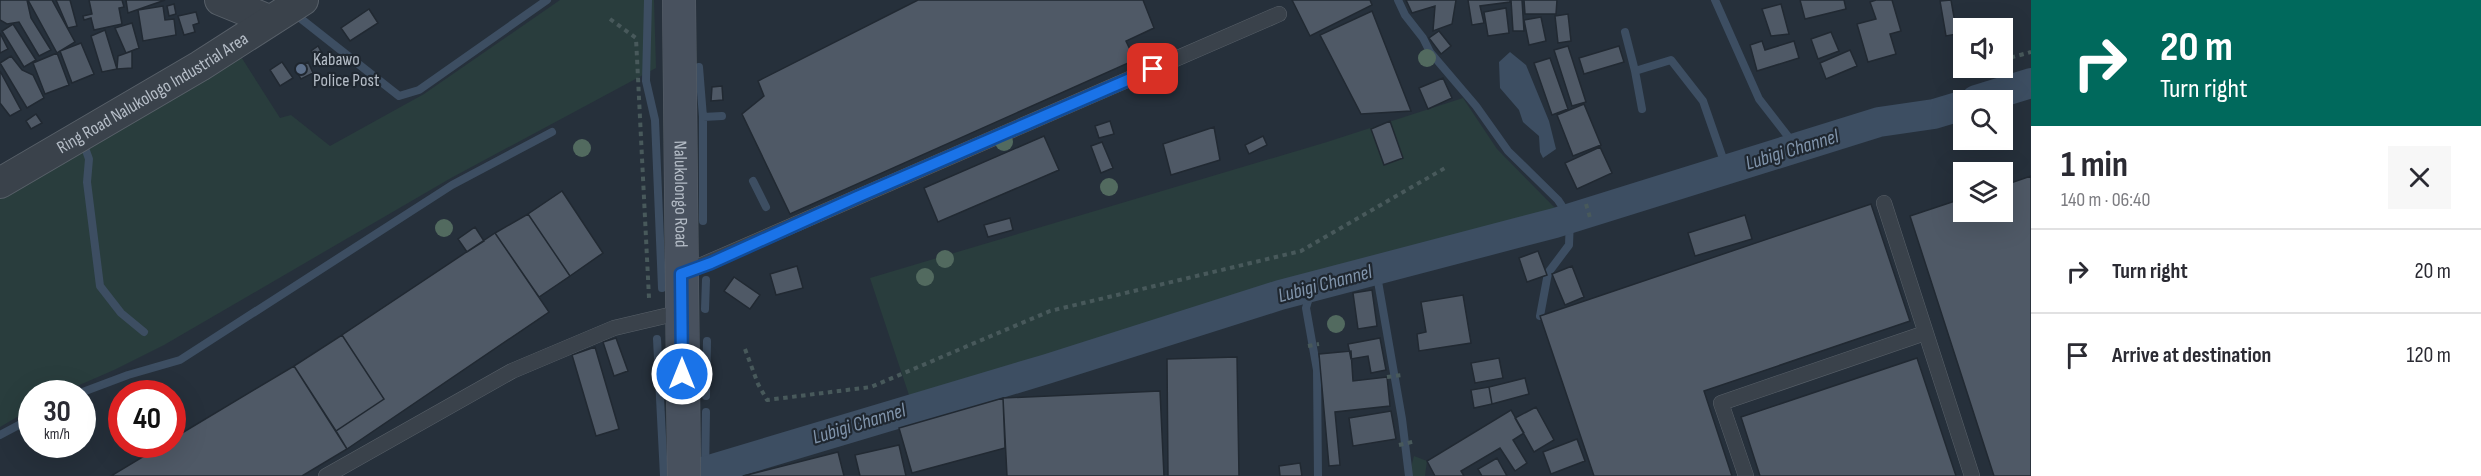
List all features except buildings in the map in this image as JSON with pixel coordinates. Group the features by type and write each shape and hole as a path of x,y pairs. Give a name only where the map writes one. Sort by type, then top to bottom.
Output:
{"street":[{"path":"220,0 269,20"},
{"name":"Ring Road Nalukologo Industrial Area","path":"0,183 200,66 303,0"},
{"name":"Nalukolongo Road","path":"679,0 683,468"}],"lane":[{"path":"681,274 711,263 857,197 1280,14"},
{"path":"1884,203 1972,476"},
{"path":"326,476 512,371 614,328 682,312"},
{"path":"1746,476 1721,403 1925,333"}],"path":[{"path":"610,19 636,38 650,320"},
{"path":"2013,57 2031,52"},
{"path":"745,349 758,384 767,400 871,387 1050,311 1301,250 1444,168"},
{"path":"1586,204 1591,220"},
{"path":"1308,346 1319,344"},
{"path":"1387,378 1402,375"},
{"path":"1400,445 1416,441"}],"green space":[{"path":"560,0 654,0 656,68 451,178 164,345 114,370 91,380 18,380 18,417 0,427 0,193 238,52 280,118 291,115 330,146 424,94"},
{"path":"1463,98 1497,149 1557,210 1359,264 911,401 870,278 1327,142"},
{"path":"1414,456 1427,461 1425,476 1409,476"}],"water":[{"path":"1510,52 1526,65 1549,121 1556,149 1543,158 1540,152 1539,136 1523,122 1519,110 1500,88 1499,62"}],"waterway":[{"path":"300,18 399,96 419,90 547,0"},
{"path":"648,0 646,81 655,120 662,288"},
{"path":"1398,0 1405,15 1423,38 1430,52 1476,106 1508,151 1558,200 1570,218 1569,245 1548,273 1540,316"},
{"path":"1715,0 1759,99 1797,148"},
{"path":"1625,32 1635,71"},
{"path":"1642,109 1635,71 1671,60 1703,101 1727,170"},
{"path":"699,67 703,117"},
{"name":"Lubigi Channel","path":"2008,90 2031,83"},
{"name":"Lubigi Channel","path":"689,476 1047,369 1280,295 1555,223 1879,122 1934,114 1953,108"},
{"path":"703,221 703,117 722,116"},
{"path":"96,387 180,360 452,185 552,132"},
{"path":"90,142 84,145 89,159 87,182 100,286 121,313 144,332"},
{"path":"753,181 766,207"},
{"path":"1376,270 1402,419 1409,476"},
{"path":"705,309 706,280"},
{"path":"1312,287 1306,308 1317,370 1318,476"},
{"path":"657,339 664,476"},
{"path":"706,396 707,341"},
{"path":"705,476 706,412"},
{"path":"0,435 18,425"}],"place":[{"name":"Kabawo Police Post","path":"301,69"}],"route":[{"path":"682,374 681,274 711,263 1153,69"}]}
